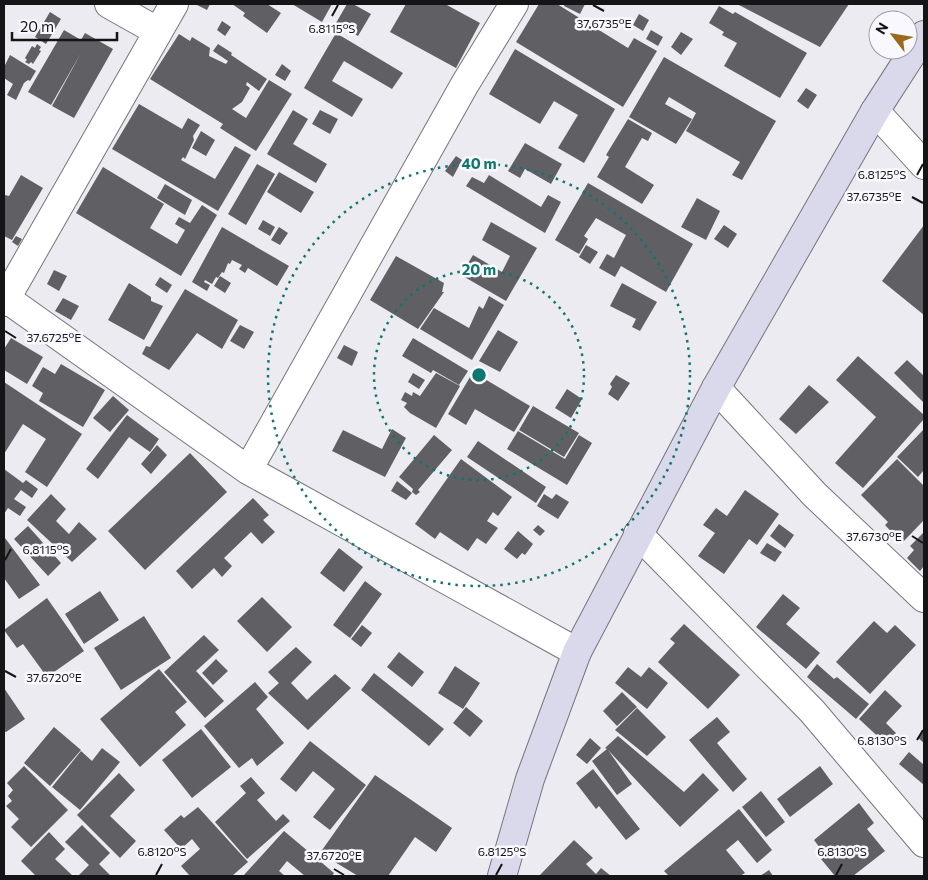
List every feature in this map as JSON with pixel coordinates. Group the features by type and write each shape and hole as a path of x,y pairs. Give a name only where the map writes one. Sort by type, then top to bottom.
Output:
{"street":[{"path":"109,4 157,32"},
{"path":"174,4 4,299 248,470 577,652"},
{"path":"248,470 465,84 514,4"},
{"path":"502,876 530,779 577,652 716,388 875,111 922,39"},
{"path":"875,111 924,165"},
{"path":"716,388 815,495 924,598"},
{"path":"638,534 812,711 924,843"}],"building":[{"path":"195,4 210,4 207,10"},
{"path":"232,4 267,4 281,13 267,33 243,16 245,13"},
{"path":"292,4 332,4 322,22"},
{"path":"347,4 353,4 371,14 358,36 336,23"},
{"path":"406,4 445,4 480,23 456,68 390,32"},
{"path":"539,4 557,4 628,48 634,38 657,51 623,107 516,42"},
{"path":"565,4 585,4 580,14 564,6"},
{"path":"737,4 849,4 820,47"},
{"path":"719,6 733,14 735,12 807,53 780,98 724,66 737,43 722,35 724,32 709,23"},
{"path":"50,12 61,19 46,44 35,37"},
{"path":"639,14 649,20 643,31 633,25"},
{"path":"222,21 231,27 225,36 217,30"},
{"path":"64,30 81,40 85,33 113,49 74,118 52,106 81,53 51,105 28,92"},
{"path":"651,30 663,37 658,46 646,39"},
{"path":"681,32 693,39 681,55 671,47"},
{"path":"336,33 403,73 392,89 344,61 332,81 363,99 352,117 304,88"},
{"path":"179,34 190,41 192,37 210,48 209,56 226,64 228,61 213,51 218,44 267,79 259,91 247,82 246,85 250,88 242,102 232,109 246,118 269,80 292,94 256,151 220,128 223,124 150,79"},
{"path":"37,44 41,47 39,50 41,51 33,64 25,62 27,60 25,58 32,46 35,48"},
{"path":"515,49 615,109 584,163 558,148 578,115 554,101 540,124 489,94"},
{"path":"10,55 36,71 30,81 28,80 24,83 16,100 7,95 13,84 4,78 4,67"},
{"path":"664,57 776,121 742,180 732,175 740,162 686,131 696,113 669,97 665,104 692,119 676,144 629,117"},
{"path":"282,64 291,71 285,81 275,75"},
{"path":"806,88 817,95 808,109 797,101"},
{"path":"139,104 182,129 188,118 200,125 193,136 194,140 185,159 183,157 181,160 215,179 235,146 251,155 218,211 112,149"},
{"path":"293,110 308,119 293,144 327,164 316,183 267,154"},
{"path":"320,110 338,119 330,134 312,124"},
{"path":"628,119 652,133 648,141 642,138 625,167 654,185 642,204 597,177 609,157 606,155"},
{"path":"201,131 215,140 206,156 192,148"},
{"path":"525,143 562,164 551,184 525,169 520,178 508,171"},
{"path":"456,156 462,160 453,177 445,171"},
{"path":"257,164 275,174 246,225 228,214"},
{"path":"103,167 164,204 150,228 177,244 185,230 175,224 179,217 190,223 202,205 217,215 181,276 76,213"},
{"path":"279,172 314,192 301,213 267,192"},
{"path":"21,175 43,188 12,240 4,236 4,196 9,196"},
{"path":"489,175 541,207 548,195 561,202 545,233 466,186 472,177 484,183"},
{"path":"588,183 693,244 666,292 621,266 615,277 599,268 607,254 614,258 626,235 596,218 584,236 588,239 579,254 555,240"},
{"path":"165,184 192,200 185,215 157,198"},
{"path":"697,198 720,211 706,240 681,227"},
{"path":"263,220 275,227 270,236 258,229"},
{"path":"491,222 537,248 506,301 461,275 473,255 502,272 510,256 482,240"},
{"path":"724,225 737,234 728,248 714,239"},
{"path":"924,225 924,315 882,281"},
{"path":"222,227 289,266 277,286 248,268 245,273 239,269 242,265 232,260 230,264 228,263 224,273 222,272 218,278 216,277 212,284 205,280 204,282 210,285 207,291 192,282"},
{"path":"279,227 288,233 280,245 271,240"},
{"path":"16,236 22,239 18,246 12,242"},
{"path":"586,245 598,252 590,264 579,257"},
{"path":"396,256 444,283 442,292 444,292 418,329 370,300"},
{"path":"54,270 67,276 59,291 47,284"},
{"path":"220,276 231,283 225,293 214,286"},
{"path":"160,277 172,285 167,293 155,285"},
{"path":"129,283 151,297 151,301 163,306 144,340 108,320"},
{"path":"622,283 657,302 640,331 632,327 636,319 610,306"},
{"path":"185,289 238,320 222,349 197,333 169,370 142,354 146,346 150,347"},
{"path":"489,296 504,305 472,360 420,329 434,308 469,328 479,306 483,309"},
{"path":"63,298 79,306 71,320 55,311"},
{"path":"240,325 254,332 244,349 230,341"},
{"path":"498,330 518,342 500,372 479,361"},
{"path":"11,338 43,357 27,384 4,370 4,349"},
{"path":"413,338 468,371 459,385 433,370 431,373 402,356"},
{"path":"344,345 358,352 352,366 337,358"},
{"path":"858,356 924,415 924,419 863,488 835,463 876,417 836,380"},
{"path":"907,360 924,376 924,403 894,373"},
{"path":"61,364 105,390 83,427 39,401 43,393 32,386 43,367 55,374"},
{"path":"473,372 530,406 514,432 475,409 466,425 448,414"},
{"path":"413,373 425,380 419,389 408,382"},
{"path":"436,373 460,386 436,428 410,413 404,407 407,403 401,400 405,392 412,396 413,392 420,396"},
{"path":"616,375 630,383 618,401 608,394 612,387 610,384"},
{"path":"4,382 82,434 47,487 25,472 46,439 23,424 4,454"},
{"path":"809,385 829,402 796,434 779,419"},
{"path":"567,389 582,399 571,418 555,408"},
{"path":"113,396 129,410 110,432 93,418"},
{"path":"533,406 579,433 564,457 519,430"},
{"path":"127,415 159,439 150,452 129,437 98,479 86,469"},
{"path":"392,429 406,438 385,477 332,451 343,430 382,449"},
{"path":"924,429 924,470 918,477 897,457"},
{"path":"518,431 565,459 579,435 592,443 567,485 507,449"},
{"path":"434,435 452,450 418,490 420,492 416,495 412,492 413,489 399,477"},
{"path":"478,441 546,487 536,503 467,457"},
{"path":"157,445 167,455 151,474 141,464"},
{"path":"190,453 227,492 145,570 108,531"},
{"path":"461,459 512,497 498,516 493,512 487,521 498,528 486,544 477,538 468,551 440,532 435,539 415,524"},
{"path":"897,459 924,486 924,520 902,543 885,525 888,522 861,495"},
{"path":"4,469 23,483 26,480 38,489 32,498 21,490 14,499 26,507 20,516 8,508 4,514"},
{"path":"397,481 412,493 406,500 391,491"},
{"path":"745,490 779,514 757,545 749,539 724,574 698,556 715,533 703,525 716,508 727,516"},
{"path":"51,494 66,509 56,521 69,534 79,522 97,539 72,562 27,520"},
{"path":"544,494 552,499 556,494 569,502 558,519 537,506"},
{"path":"253,498 269,515 263,520 275,532 262,544 251,532 224,558 232,566 222,577 214,568 192,589 176,571"},
{"path":"779,524 794,535 785,548 770,536"},
{"path":"538,525 545,531 540,536 533,530"},
{"path":"28,526 61,563 48,576 14,539"},
{"path":"518,531 533,544 525,555 522,553 517,559 504,549"},
{"path":"924,532 924,566 920,571 907,558 914,550 910,546"},
{"path":"5,538 40,585 19,599 4,578"},
{"path":"767,543 782,552 775,562 760,553"},
{"path":"339,548 363,567 344,592 320,573"},
{"path":"365,581 382,594 350,638 333,625"},
{"path":"100,591 119,620 84,644 65,614"},
{"path":"783,594 800,608 786,624 820,653 806,669 756,627"},
{"path":"262,597 292,627 267,652 237,621"},
{"path":"47,598 84,651 47,677 23,644 17,648 4,630"},
{"path":"144,616 171,658 121,690 94,648"},
{"path":"874,621 887,633 895,625 916,645 870,694 836,662"},
{"path":"684,624 740,675 708,709 658,662 675,643 670,639"},
{"path":"362,625 372,633 361,647 351,639"},
{"path":"204,635 219,650 196,671 224,701 205,718 164,672"},
{"path":"296,647 312,662 291,683 307,700 335,674 351,688 308,730 268,693 279,683 268,672"},
{"path":"399,652 424,672 412,687 387,667"},
{"path":"216,659 228,671 213,685 202,673"},
{"path":"817,664 834,679 837,677 869,704 856,719 807,677"},
{"path":"455,666 480,683 463,709 438,693"},
{"path":"628,667 641,677 649,667 668,683 647,709 615,683"},
{"path":"159,669 187,702 175,712 186,725 140,767 100,719"},
{"path":"374,673 444,729 429,746 361,690"},
{"path":"255,682 268,697 256,709 284,743 257,766 252,758 239,768 204,726"},
{"path":"4,688 25,719 6,732 4,731"},
{"path":"885,690 902,706 886,723 896,733 886,744 859,719"},
{"path":"622,692 637,707 617,726 603,711"},
{"path":"466,707 483,721 470,737 453,723"},
{"path":"637,708 666,737 647,756 615,730"},
{"path":"717,717 730,732 717,743 747,779 733,792 689,740"},
{"path":"54,727 81,750 50,786 24,763"},
{"path":"201,729 231,767 192,798 162,760"},
{"path":"924,730 924,743 918,738"},
{"path":"618,736 684,792 703,773 719,790 680,827 608,750 632,784 617,795 592,761 607,749 605,748"},
{"path":"590,738 601,748 587,764 576,755"},
{"path":"310,741 366,785 330,830 313,817 335,789 313,771 296,792 280,779"},
{"path":"102,748 120,762 80,810 52,787 81,751 92,761"},
{"path":"909,752 924,765 924,785 899,764"},
{"path":"24,766 68,810 31,847 11,827 19,819 6,806 12,801 8,796 13,790 7,783"},
{"path":"820,766 833,784 790,817 777,799"},
{"path":"593,769 640,829 626,840 599,806 596,809 576,783"},
{"path":"119,773 135,790 110,816 136,841 120,858 77,815"},
{"path":"375,775 452,828 436,852 415,837 388,876 358,876 320,853"},
{"path":"251,777 265,793 257,800 276,821 283,814 290,821 247,859 215,822 246,793 240,786"},
{"path":"761,791 785,822 766,837 742,807"},
{"path":"859,803 874,823 867,829 885,851 853,876 835,876 821,859 826,856 814,840"},
{"path":"198,807 248,862 232,876 190,876 181,866 200,849 192,839 181,849 164,830 181,815 184,818"},
{"path":"739,809 772,850 757,863 738,840 726,850 745,873 740,876 669,876 664,871"},
{"path":"82,825 110,853 99,864 111,876 78,876 89,865 65,842"},
{"path":"284,831 334,873 332,876 305,876 287,861 279,871 285,876 243,876"},
{"path":"49,832 65,849 55,859 73,876 36,876 21,861"},
{"path":"574,840 593,858 586,864 596,874 601,868 611,876 539,876"},
{"path":"769,870 773,876 760,876"}]}
